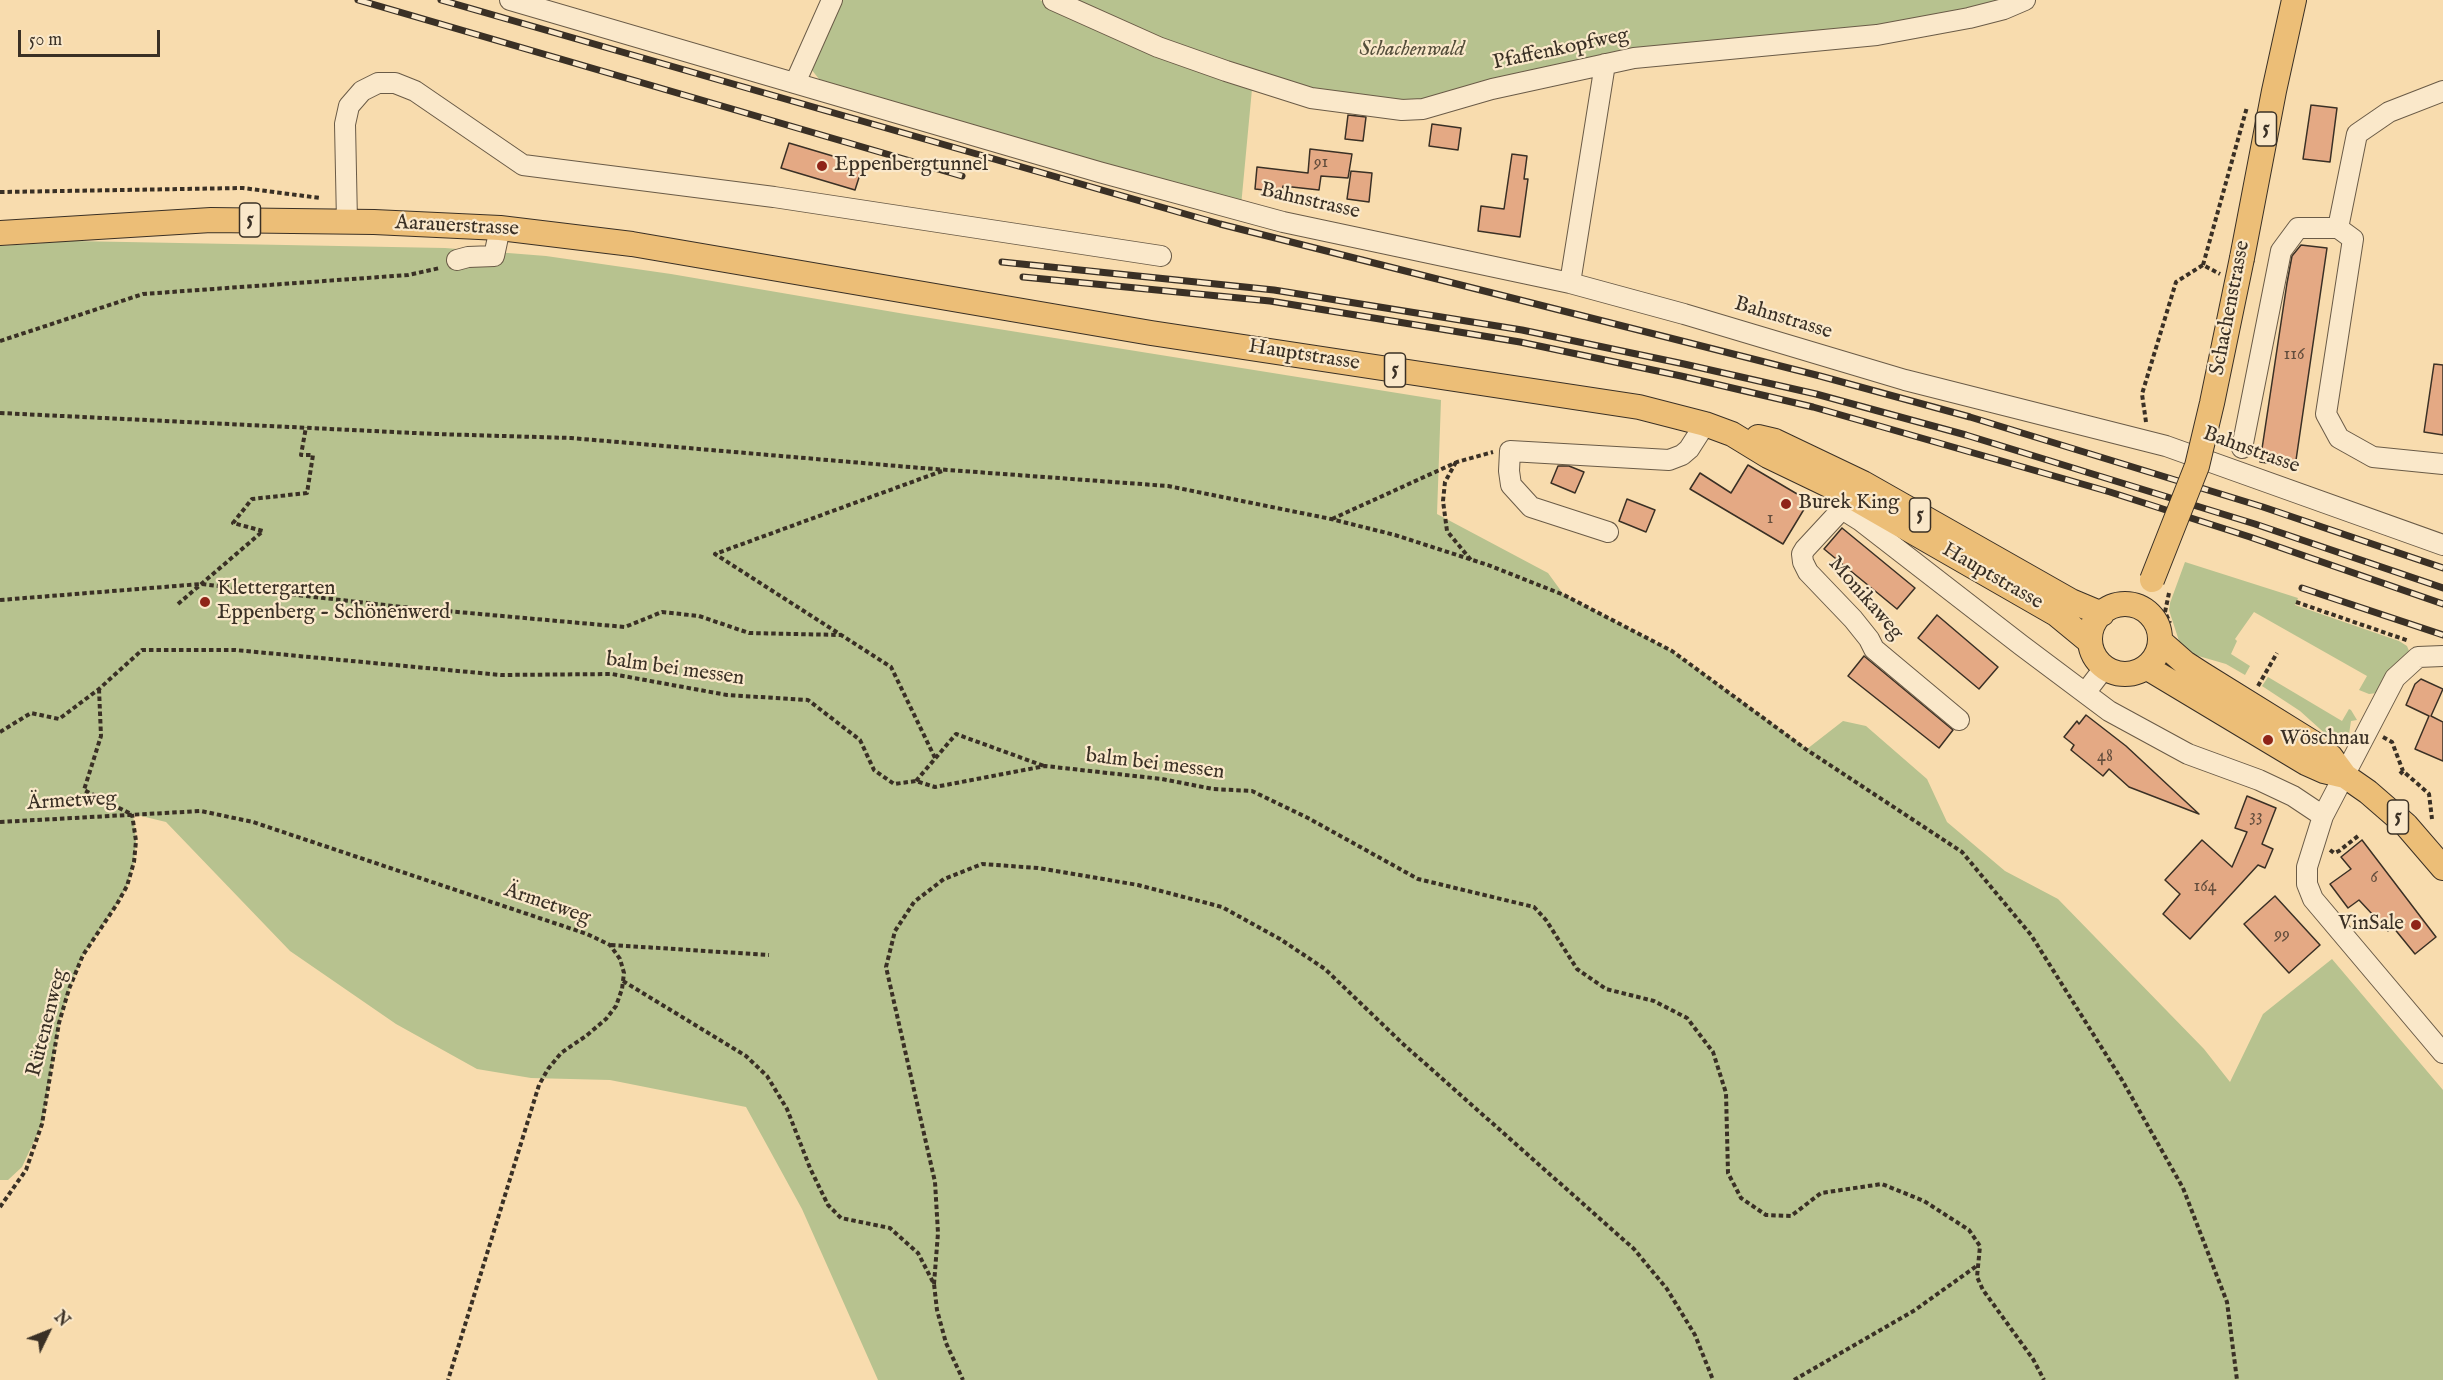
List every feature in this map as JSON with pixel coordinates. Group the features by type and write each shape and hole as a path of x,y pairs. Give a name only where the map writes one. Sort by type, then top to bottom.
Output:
{"main road":[{"name":"Schachenstrasse","path":"2140,608 2197,466 2212,404 2294,0"},
{"name":"Aarauerstrasse","path":"0,233 346,212 632,244 910,292"},
{"name":"Hauptstrasse","path":"910,292 1151,333 1607,401 1705,424 1732,434 1775,441 1863,483 2071,600 2102,614"},
{"name":"Hauptstrasse","path":"1732,434 1845,501 2056,614 2090,642"},
{"path":"2132,605 2140,608 2155,621 2160,641 2158,651 2146,667 2126,674 2105,668 2098,660 2090,642 2091,631 2102,614 2116,606 2132,605"},
{"name":"5","path":"2160,641 2202,674 2318,746 2331,757 2345,776 2393,813 2443,868"},
{"name":"5","path":"2146,667 2306,764 2345,776"}],"street":[{"name":"Bahnstrasse","path":"510,0 1099,172 1283,222 1570,283 1684,314 1905,380 2166,446 2443,545"},
{"path":"795,83 832,0"},
{"name":"Pfaffenkopfweg","path":"1053,0 1158,47 1311,98 1402,110 1423,109 1492,89 1634,58 1877,35 1969,18 2004,9 2025,0"},
{"path":"1570,283 1605,64"},
{"path":"346,212 345,124 349,106 370,87 378,83 395,83 415,91 522,165 774,197 1161,256"},
{"path":"2338,228 2356,134 2389,112 2443,91"},
{"path":"457,260 468,257 494,256 500,228"},
{"path":"2242,448 2281,251 2298,228 2338,228 2353,239 2326,414 2339,438 2373,457 2443,464"},
{"path":"1608,532 1531,507 1511,485 1510,451 1670,460 1689,449 1705,424"},
{"path":"1845,501 1861,521 2109,711 2188,754 2259,780 2293,796 2323,816"},
{"name":"Monikaweg","path":"1845,501 1802,554 1808,572 1853,619 1874,649 1959,720"},
{"path":"2443,656 2418,657 2395,678 2323,816 2307,867 2307,884 2313,899 2443,1053"},
{"path":"2085,693 2105,668"}],"path":[{"path":"2166,446 2146,422 2142,394 2176,282 2203,265 2248,104"},
{"path":"0,192 243,188 346,212"},
{"path":"0,341 143,294 408,275 434,270 457,260"},
{"path":"2203,265 2227,277"},
{"path":"0,413 435,434 571,438 945,470 1168,486 1331,519 1395,535 1471,560 1564,595 1672,651 1807,750 1962,852 2031,935 2122,1080 2183,1188 2227,1302 2237,1380"},
{"path":"178,604 263,531 233,523 252,499 307,493 313,455 301,455 306,427"},
{"path":"1331,519 1457,462 1484,453 1510,451"},
{"path":"1457,462 1445,482 1443,501 1447,531 1471,560"},
{"path":"935,758 891,667 715,554 945,470"},
{"path":"0,600 201,584 402,608 625,627 662,612 699,616 749,633 841,635"},
{"path":"2296,602 2409,641 2418,657"},
{"name":"balm bei messen","path":"0,732 31,713 59,719 99,689 142,650 235,650 501,675 612,674 727,695 808,700 860,740 874,770 894,784 916,781 935,787 1045,766 1162,780 1213,789 1252,791 1308,818 1418,879 1534,907 1546,920 1577,969 1606,989 1654,1001 1687,1018 1713,1052 1726,1094 1728,1173 1741,1198 1766,1215 1791,1216 1821,1193 1882,1184 1924,1201 1969,1230 1980,1246 1977,1277 1983,1290 2033,1359 2044,1380"},
{"path":"2258,686 2277,652"},
{"path":"99,689 101,736 84,790 132,814"},
{"path":"916,781 956,734 1045,766"},
{"path":"2364,736 2382,737 2392,742 2401,772 2430,794 2432,819"},
{"name":"Ärmetweg","path":"0,822 201,811 253,822 587,934 610,945 620,959 623,981"},
{"name":"Rütenenweg","path":"0,1207 26,1170 42,1125 57,1033 69,989 83,955 127,886 134,862 136,841 132,814"},
{"path":"2339,851 2358,836"},
{"path":"963,1380 946,1343 937,1310 934,1284 938,1233 935,1182 886,967 895,931 914,902 944,879 982,864 1038,868 1138,885 1222,907 1280,939 1325,969 1402,1042 1634,1249 1667,1289 1690,1326 1713,1380"},
{"path":"610,945 770,955"},
{"path":"448,1380 539,1085 561,1053 606,1019 616,1006 623,981 746,1056 767,1076 787,1109 810,1168 828,1205 841,1218 890,1228 918,1254 934,1284"},
{"path":"1794,1380 1915,1311 1978,1264"}],"green space":[{"path":"838,0 1040,0 1112,37 1252,89 1241,206 823,84 811,69"},
{"name":"Schachenwald","path":"1068,0 2025,0 2004,9 1634,58 1428,102 1401,103 1264,80"},
{"path":"73,241 445,248 546,256 671,274 1441,400 1437,514 1548,573 1564,595 1672,651 1807,749 1843,721 1866,726 1927,779 1947,822 2005,871 2058,899 2204,1049 2230,1082 2263,1014 2332,959 2443,1090 2443,1380 878,1380 802,1209 746,1107 610,1080 531,1078 477,1069 396,1024 290,951 166,822 133,814 136,841 134,862 127,886 83,955 69,989 59,1023 42,1124 22,1167 8,1180 0,1180 0,246"},
{"path":"2185,562 2298,598 2295,605 2399,641 2407,646 2409,651 2377,693 2369,694 2359,690 2367,676 2254,612 2235,639 2237,641 2231,654 2250,666 2245,675 2226,664 2195,655 2179,641 2169,610"},
{"path":"2268,677 2342,721 2349,709 2351,710 2357,720 2351,721 2349,734 2340,739 2330,738 2300,711 2262,686"}],"building":[{"path":"2311,105 2337,108 2330,162 2303,159"},
{"path":"1348,115 1366,117 1363,141 1345,139"},
{"path":"1432,124 1461,128 1458,150 1429,146"},
{"name":"Eppenbergtunnel","path":"789,143 863,165 855,190 781,168"},
{"path":"1310,149 1352,154 1348,178 1321,176 1319,190 1283,186 1282,192 1255,189 1257,167 1308,173"},
{"path":"1512,154 1527,156 1524,179 1528,179 1520,237 1478,231 1481,206 1504,209"},
{"path":"1351,171 1372,173 1369,202 1347,199"},
{"path":"2301,245 2327,248 2295,467 2260,462 2292,256"},
{"path":"2434,364 2443,365 2443,435 2424,432"},
{"path":"1748,465 1809,501 1783,544 1690,489 1700,473 1731,493"},
{"path":"1558,466 1569,466 1584,472 1575,493 1551,483"},
{"path":"1627,499 1655,510 1646,532 1619,521"},
{"path":"1842,528 1915,588 1897,609 1824,549"},
{"path":"1937,615 1998,667 1979,689 1918,638"},
{"path":"1864,656 1953,730 1939,748 1848,676"},
{"path":"2421,679 2443,689 2431,716 2443,722 2443,761 2415,749 2429,716 2406,705 2415,684"},
{"path":"2086,715 2126,746 2199,814 2129,787 2109,769 2103,776 2071,750 2074,745 2064,737 2077,721 2079,724"},
{"path":"2247,796 2276,808 2262,844 2273,849 2265,868 2258,865 2190,939 2163,914 2180,894 2165,880 2202,840 2232,867 2247,832 2235,828"},
{"path":"2362,840 2436,937 2415,954 2393,927 2388,931 2359,900 2348,908 2330,884 2351,869 2341,857"},
{"path":"2275,896 2320,945 2289,973 2244,924"}],"railway":[{"path":"358,0 962,176"},
{"path":"441,0 1220,224 1820,376 1970,417 2263,507 2443,568"},
{"path":"1002,262 1274,290 1522,330 1684,364 1816,394 1966,435 2255,524 2443,588"},
{"path":"1023,277 1270,301 1520,342 1681,376 1813,407 2110,492 2250,537 2443,604"},
{"path":"2302,588 2443,635"}],"place":[{"name":"Eppenbergtunnel","path":"822,166"},
{"name":"Burek King","path":"1786,504"},
{"name":"Klettergarten Eppenberg - Schönenwerd","path":"205,602"},
{"name":"Wöschnau","path":"2268,740"},
{"name":"VinSale","path":"2416,925"}]}
